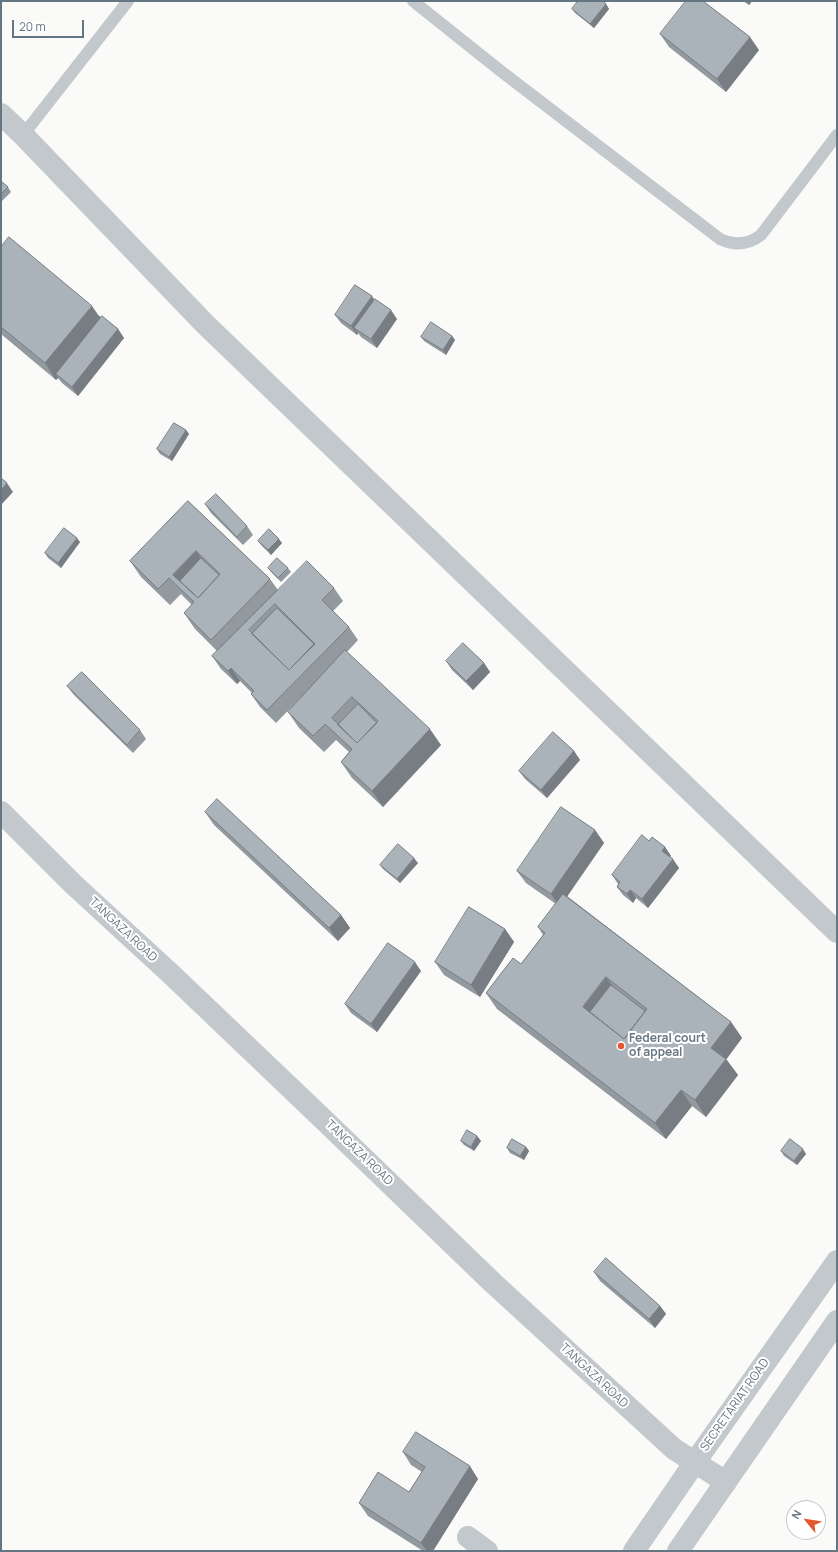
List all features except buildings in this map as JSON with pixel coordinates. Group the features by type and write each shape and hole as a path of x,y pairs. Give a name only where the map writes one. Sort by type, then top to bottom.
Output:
{"street":[{"path":"1,114 206,325 837,932"},
{"name":"TANGAZA ROAD","path":"1,812 73,884 172,975 493,1283 674,1449 726,1482"},
{"name":"SECRETARIAT ROAD","path":"634,1551 837,1261"},
{"path":"678,1551 837,1321"},
{"path":"468,1538 487,1551"}],"lane":[{"path":"23,135 128,1"},
{"path":"414,1 502,72 720,239 728,243 745,244 761,235 837,135"}],"place":[{"name":"Federal court of appeal","path":"621,1046"}]}
